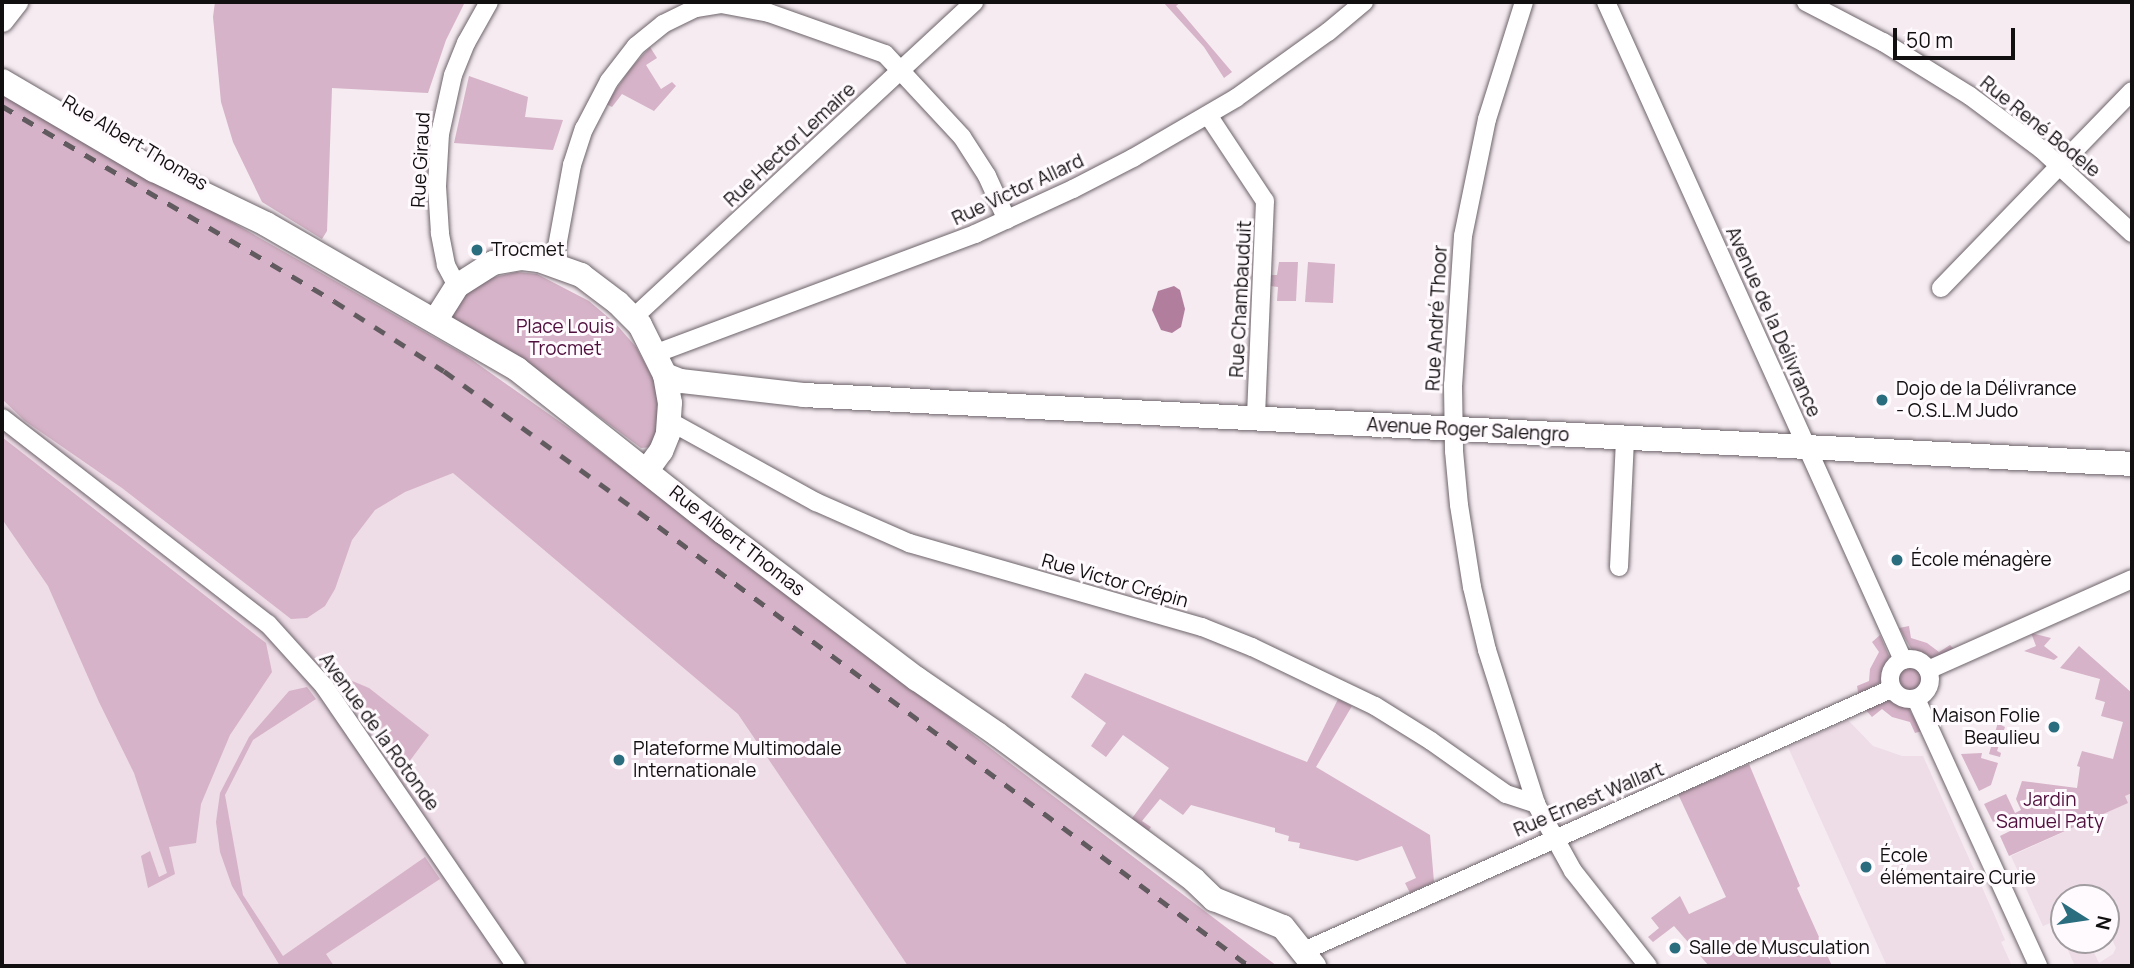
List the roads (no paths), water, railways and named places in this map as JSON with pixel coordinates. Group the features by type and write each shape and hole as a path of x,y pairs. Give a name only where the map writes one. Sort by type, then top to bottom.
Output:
{"street":[{"path":"2,20 16,2"},
{"name":"Rue Giraud","path":"457,286 446,265 440,233 437,186 440,134 453,75 470,35 489,2"},
{"name":"Rue Hector Lemaire","path":"633,318 974,2"},
{"name":"Rue Victor Allard","path":"661,364 1007,220 1133,158 1208,115 1275,71 1364,2"},
{"name":"Rue André Thoor","path":"1524,2 1493,97 1469,200 1458,286 1453,429 1459,505 1472,587 1494,680 1536,804 1553,839 1578,877 1648,966"},
{"name":"Avenue de la Délivrance","path":"1605,2 1903,660"},
{"name":"Rue René Bodele","path":"1806,2 1872,36 1954,86 2018,131 2132,233"},
{"path":"554,263 572,164 592,112 625,58 651,33 673,18 696,8 721,4 754,9 873,47 885,54 952,125 972,151 1007,220"},
{"name":"Rue Albert Thomas","path":"2,63 266,224 435,321 544,388 723,532 916,679 1224,904 1276,922 1312,954 1334,966"},
{"name":"Rue Albert Thomas","path":"2,81 154,170 266,224"},
{"path":"1941,288 2132,91"},
{"name":"Rue Chambauduit","path":"1208,115 1265,201 1256,418"},
{"path":"435,321 457,286 481,268 508,260 554,263 581,275 633,318 661,364 671,413 666,442 647,470"},
{"name":"Avenue Roger Salengro","path":"661,364 681,381 804,395"},
{"name":"Avenue Roger Salengro","path":"671,413 681,396 804,395 2132,464"},
{"name":"Rue Victor Crépin","path":"671,413 816,502 909,543 1187,623 1252,647 1375,706 1431,741 1506,794 1536,804"},
{"name":"Avenue de la Rotonde","path":"4,419 268,624 324,686 516,966"},
{"path":"1619,567 1625,438"},
{"path":"1928,670 2132,579"},
{"path":"1903,660 1920,662 1928,670 1930,677 1927,691 1916,699 1904,699 1892,689 1892,669 1903,660"},
{"name":"Rue Ernest Wallart","path":"1312,954 1553,839 1892,689"},
{"path":"1916,699 2038,966"}],"railway":[{"path":"2,106 334,301 444,371 639,512 1249,966"}],"place":[{"name":"Trocmet","path":"477,250"},
{"name":"Dojo de la Délivrance - O.S.L.M Judo","path":"1882,400"},
{"name":"École ménagère","path":"1897,560"},
{"name":"Maison Folie Beaulieu","path":"2054,727"},
{"name":"Plateforme Multimodale Internationale","path":"619,760"},
{"name":"École élémentaire Curie","path":"1866,867"},
{"name":"Salle de Musculation","path":"1675,948"}],"park label":[{"name":"Place Louis Trocmet","path":"565,338"},
{"name":"Jardin Samuel Paty","path":"2050,811"}]}
